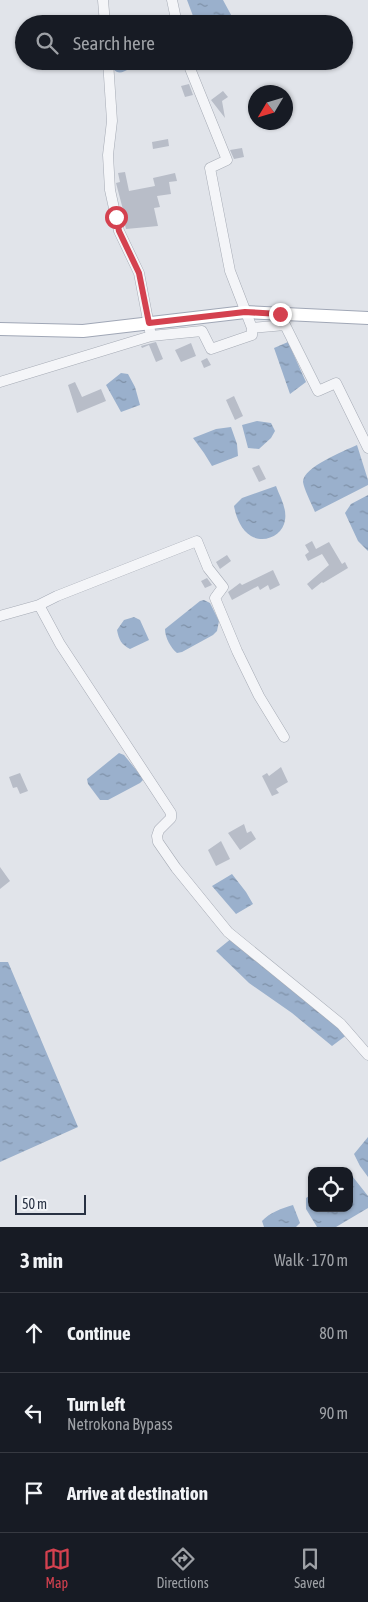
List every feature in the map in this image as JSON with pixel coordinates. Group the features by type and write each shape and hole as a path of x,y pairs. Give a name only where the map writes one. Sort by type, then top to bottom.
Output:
{"main road":[{"path":"0,329 83,332 245,312 368,318"}],"street":[{"path":"103,0 104,15"},
{"path":"172,0 175,15"},
{"path":"109,70 112,121 108,155 110,190 119,231 139,273 151,336"},
{"path":"0,382 151,336 202,331 211,348 252,335 252,328 230,271 210,168 226,160 191,70"},
{"path":"252,328 285,325 318,391 336,383 368,448"},
{"path":"0,616 39,605 197,541 208,568 223,587 215,598 237,651 259,696 284,737"},
{"path":"39,605 60,644 170,814 171,818 159,830 157,836 158,842 176,868 228,932 341,1024 368,1055"}],"water":[{"path":"187,0 223,0 231,15 193,15"},
{"path":"114,70 126,70 123,72"},
{"path":"288,342 306,382 290,394 274,348"},
{"path":"121,373 128,374 135,387 140,405 121,412 106,385"},
{"path":"257,421 271,423 275,431 271,438 259,449 248,448 242,425"},
{"path":"231,427 237,444 238,456 212,466 193,438 216,429"},
{"path":"357,445 368,485 315,512 306,493 303,482 305,476 325,460"},
{"path":"276,486 285,511 284,525 272,537 262,539 251,536 240,523 234,506 242,498"},
{"path":"368,495 368,551 358,541 345,513 351,504"},
{"path":"204,600 210,603 219,621 217,631 213,635 177,653 166,636 165,629 200,601"},
{"path":"134,617 140,620 149,640 130,649 121,641 117,630 124,620"},
{"path":"119,753 124,755 143,780 108,800 100,800 88,784 87,779"},
{"path":"232,874 253,904 236,914 212,886"},
{"path":"232,938 348,1034 332,1046 292,1013 249,983 216,951"},
{"path":"0,962 8,962 78,1127 0,1162"},
{"path":"368,1137 368,1177 354,1154"},
{"path":"353,1177 368,1196 368,1208 336,1227 317,1227 306,1209 306,1198 308,1197 308,1212 353,1212"},
{"path":"293,1205 300,1223 296,1227 264,1227 262,1221 268,1216 280,1209"}],"building":[{"path":"189,84 193,95 185,97 181,86"},
{"path":"223,91 228,97 222,101 225,118 211,100"},
{"path":"168,139 169,146 153,149 152,142"},
{"path":"242,148 244,157 234,159 230,150"},
{"path":"125,172 129,191 155,186 153,178 175,173 177,181 169,182 171,194 157,196 160,207 154,208 158,226 126,229 124,221 126,221 116,183 120,182 118,173"},
{"path":"156,342 163,359 156,362 149,345 142,348 141,346"},
{"path":"191,343 196,356 181,362 175,350"},
{"path":"207,358 211,365 204,368 201,361"},
{"path":"75,382 82,397 101,389 106,401 77,413 68,385"},
{"path":"234,396 243,416 235,420 226,400"},
{"path":"259,465 266,479 259,482 252,468"},
{"path":"312,541 316,549 329,542 342,564 345,562 348,568 322,582 312,590 307,584 329,565 322,554 308,561 305,555 309,552 305,545"},
{"path":"227,555 231,561 220,569 216,562"},
{"path":"273,570 280,585 270,590 268,585 260,590 258,586 232,600 228,592 240,583 242,585"},
{"path":"207,578 212,585 205,588 201,581"},
{"path":"281,767 288,782 276,789 279,793 272,796 262,776 267,773 269,776"},
{"path":"20,773 28,791 20,794 17,787 13,788 9,777"},
{"path":"244,824 247,833 251,831 256,839 240,850 228,833"},
{"path":"221,841 230,859 216,866 208,850"},
{"path":"0,867 10,881 0,889"}],"route":[{"path":"116,217 119,231 139,273 149,323 245,312 280,314"}]}
